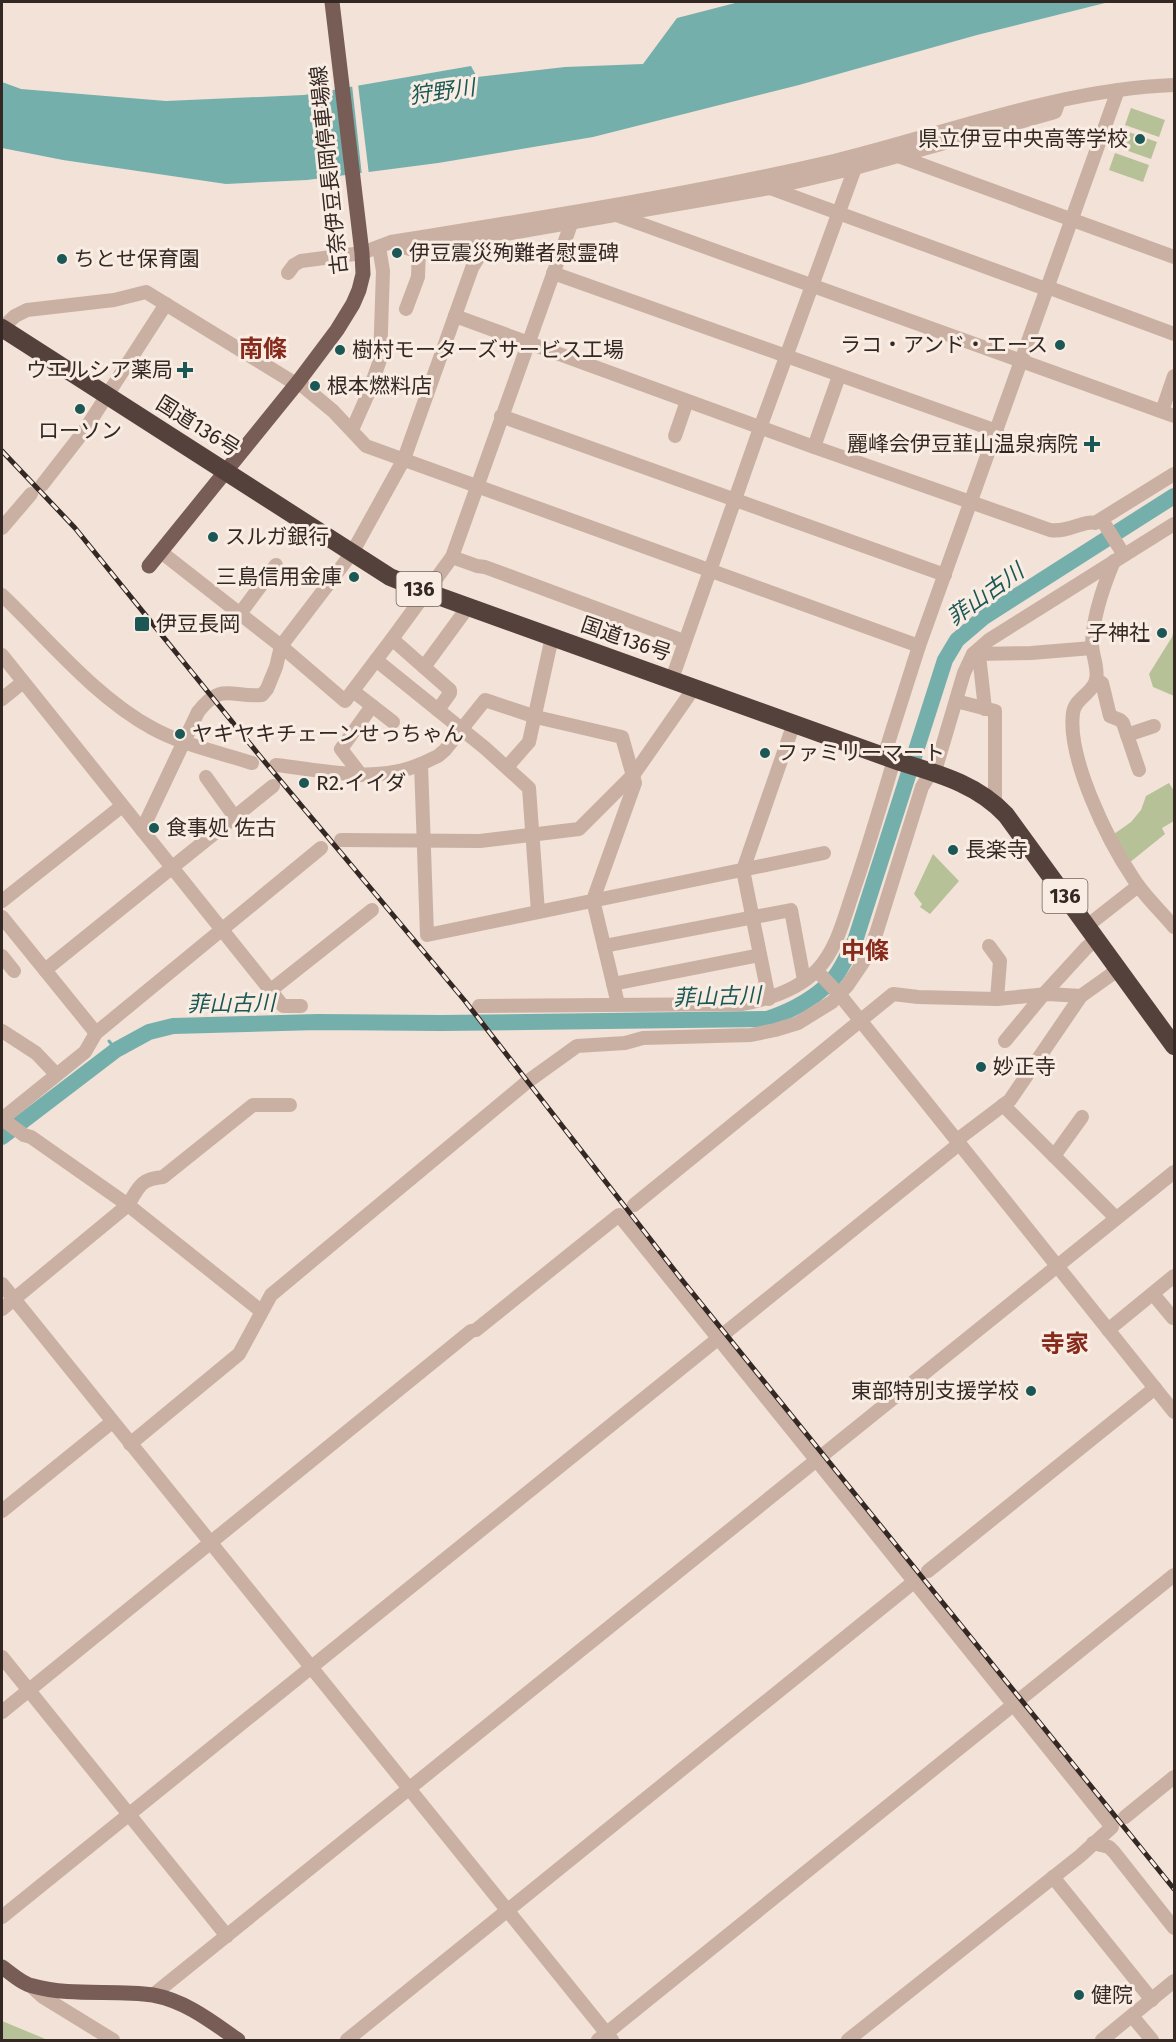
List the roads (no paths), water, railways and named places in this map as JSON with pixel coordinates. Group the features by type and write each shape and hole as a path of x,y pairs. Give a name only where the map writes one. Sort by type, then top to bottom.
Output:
{"highway":[{"name":"国道136号","path":"2,328 390,577 468,607 930,771 970,788 995,804 1006,815 1174,1046"}],"main road":[{"name":"古奈伊豆長岡停車場線","path":"149,566 297,383 354,304 363,274 361,246 332,2"},
{"path":"2,1967 31,1986 76,1992 153,1995 190,2007 238,2040"}],"street":[{"path":"288,273 294,265 301,261 361,246 385,245 762,178 855,156 1059,101 1118,90 1174,84"},
{"path":"479,1006 743,1004 769,999 818,972 839,934 865,857 892,759 919,646 1118,90"},
{"path":"385,245 410,249 490,238 770,188 855,168 1055,112 1059,101"},
{"path":"898,156 1174,257"},
{"path":"672,679 684,640 855,168"},
{"path":"770,188 1174,334"},
{"path":"617,215 1168,413 1174,376"},
{"path":"161,552 281,646 345,700 452,557 571,224"},
{"path":"142,830 198,712 213,697 222,692 262,695 276,667 281,646 352,553 404,459 472,268 490,238"},
{"path":"352,430 380,360 385,245"},
{"path":"406,309 418,277 419,248"},
{"path":"553,273 997,431"},
{"path":"2,328 15,316 27,310 114,300 143,292 297,383 352,430 366,446 919,646"},
{"path":"2,528 77,441 166,304"},
{"path":"455,316 760,428 1060,532 1088,522 1095,523 1102,520 1174,474"},
{"path":"814,447 839,376"},
{"path":"675,436 687,401"},
{"path":"501,416 945,575"},
{"path":"1102,520 1120,556"},
{"path":"130,1444 239,1354 271,1295 527,1082 577,1046 625,1043 643,1038 751,1035 798,1023 820,1010 838,993 866,958 876,934 922,787 956,701 964,673 976,655 989,640 1174,524"},
{"path":"1120,556 1103,586 1093,628 1092,648 1096,680 1074,706 1072,723 1089,793 1138,886 1174,927"},
{"path":"452,557 684,640"},
{"path":"239,615 276,566"},
{"path":"1063,593 1103,586"},
{"path":"2,595 106,698 152,728 183,742 252,763"},
{"path":"424,667 468,607"},
{"path":"507,767 528,745 552,637"},
{"path":"392,639 451,691 438,710"},
{"path":"976,655 1092,648"},
{"path":"976,655 985,709"},
{"path":"2,656 283,1006 301,1006"},
{"path":"376,660 507,767 529,788 538,912"},
{"path":"1096,680 1102,682 1110,716 1122,721 1139,770"},
{"path":"2,699 23,682"},
{"path":"341,840 480,841 579,829 634,774 694,688"},
{"path":"353,691 393,722"},
{"path":"276,765 361,775 397,772 441,754 485,700 536,717 621,735 635,783 593,900 618,1004"},
{"path":"956,701 995,711 995,804"},
{"path":"361,775 343,753 341,747 372,706"},
{"path":"769,999 743,870 794,723"},
{"path":"1127,735 1154,726"},
{"path":"421,764 427,934 824,853"},
{"path":"206,777 234,816"},
{"path":"45,970 171,866 273,786"},
{"path":"2,901 122,806"},
{"path":"261,1311 128,1205 31,1137 24,1135 2,1120 85,1052 96,1033 321,849"},
{"path":"1005,1041 1043,994 1086,948 1092,933 1138,886"},
{"path":"271,990 372,910"},
{"path":"604,946 790,910 804,980"},
{"path":"2,916 96,1033"},
{"path":"989,946 1000,962 997,999"},
{"path":"613,984 760,955"},
{"path":"2,956 14,971"},
{"path":"2,1917 1011,1100 1081,996 1119,969"},
{"path":"818,972 838,993 1174,1412"},
{"path":"634,1205 893,994 997,999 1043,994 1081,996"},
{"path":"2,1030 36,1053 56,1074"},
{"path":"2,1309 128,1205 147,1179 163,1177 253,1105 290,1105"},
{"path":"1003,1106 1116,1218"},
{"path":"1054,1156 1082,1117"},
{"path":"153,1995 1174,1172"},
{"path":"2,1712 471,1331 476,1330 619,1215 1112,1827 1053,1877 848,2040"},
{"path":"1108,1330 1174,1276"},
{"path":"2,1284 507,1911 606,2038 1174,1575"},
{"path":"1153,1294 1173,1318"},
{"path":"928,1571 1155,1388"},
{"path":"2,1511 112,1422"},
{"path":"347,2040 915,1581"},
{"path":"2,1657 226,1936"},
{"path":"1125,1816 1174,1777"},
{"path":"1093,1844 1104,1845 1114,1852 1174,1928"},
{"path":"1053,1877 1152,2000"},
{"path":"1102,2040 1174,1981"},
{"path":"31,1986 43,1997 113,2040"},
{"path":"1132,2016 1152,2040"}],"water":[{"name":"狩野川","path":"739,2 1109,2 977,35 799,85 593,137 438,163 307,180 226,184 63,160 2,148 2,82 21,89 166,101 304,95 471,66 477,77 565,67 643,64 677,18"},
{"path":"1174,491 1174,500 1134,525 1129,519"}],"waterway":[{"name":"菲山古川","path":"2,1137 116,1050 149,1032 173,1026 318,1022 441,1023 767,1019 794,1008 812,997 834,978 855,941 945,660 957,640 984,617 1174,496"},
{"path":"109,1041 116,1050"}],"railway":[{"path":"2,451 75,528 259,755 465,1001 682,1280 1174,1889"}],"place":[{"name":"県立伊豆中央高等学校","path":"1140,139"},
{"name":"伊豆震災殉難者慰霊碑","path":"397,253"},
{"name":"ちとせ保育園","path":"62,259"},
{"name":"ラコ・アンド・エース","path":"1060,345"},
{"name":"樹村モーターズサービス工場","path":"340,350"},
{"name":"ウエルシア薬局","path":"185,370"},
{"name":"根本燃料店","path":"315,386"},
{"name":"ローソン","path":"80,409"},
{"name":"麗峰会伊豆韮山温泉病院","path":"1092,444"},
{"name":"スルガ銀行","path":"213,537"},
{"name":"三島信用金庫","path":"354,577"},
{"name":"伊豆長岡","path":"142,624"},
{"name":"子神社","path":"1162,633"},
{"name":"ヤキヤキチェーンせっちゃん","path":"180,734"},
{"name":"ファミリーマート","path":"765,753"},
{"name":"R2.イイダ","path":"304,783"},
{"name":"食事処 佐古","path":"154,828"},
{"name":"長楽寺","path":"953,850"},
{"name":"妙正寺","path":"981,1067"},
{"name":"東部特別支援学校","path":"1031,1391"},
{"name":"健院","path":"1079,1995"}],"district":[{"name":"南條","path":"263,349"},
{"name":"中條","path":"865,951"},
{"name":"寺家","path":"1065,1344"}]}
